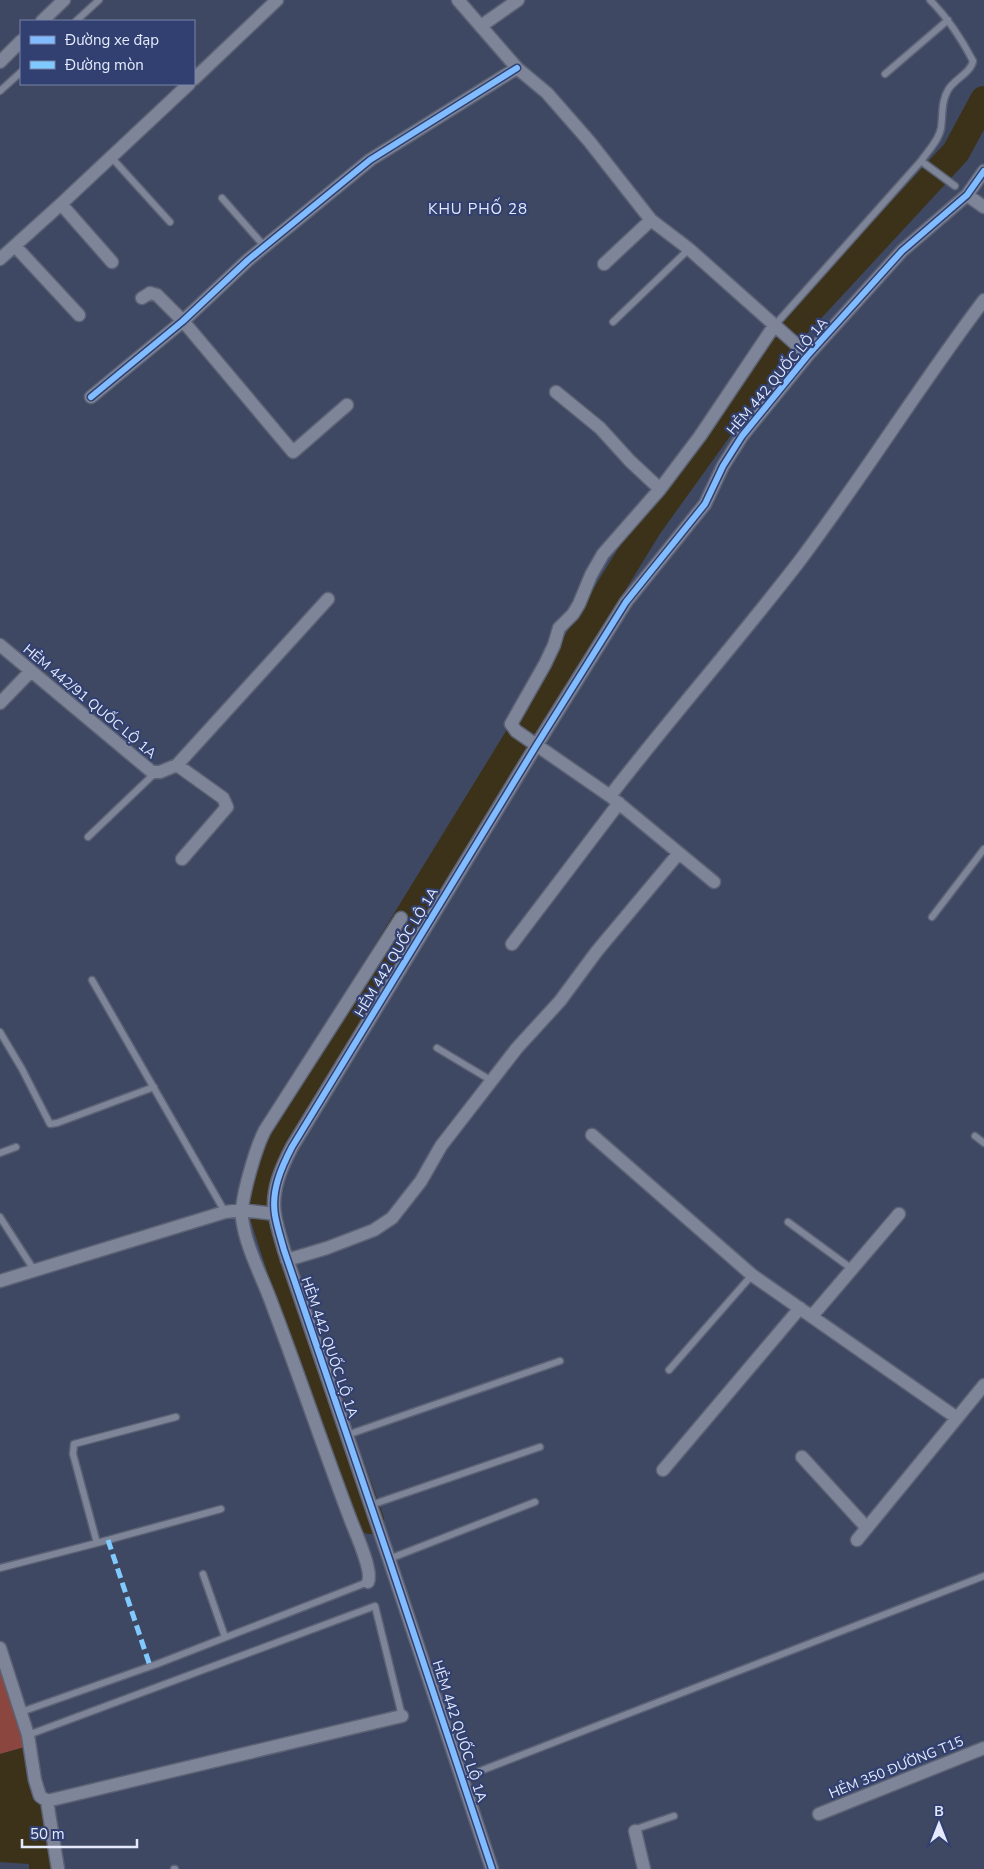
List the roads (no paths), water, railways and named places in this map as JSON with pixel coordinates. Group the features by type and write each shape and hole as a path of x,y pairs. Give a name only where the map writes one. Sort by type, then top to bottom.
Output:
{"street":[{"path":"43,20 64,0"},
{"path":"195,78 277,0"},
{"path":"458,0 517,68 547,93 589,141 651,220 689,249 804,351"},
{"path":"481,26 518,0"},
{"path":"0,62 20,42"},
{"path":"91,397 183,321 265,247 370,160 517,68"},
{"path":"0,259 187,85"},
{"name":"HẺM 442 QUỐC LỘ 1A","path":"492,1869 371,1505 287,1260 268,1213 281,1167 534,744 626,602 705,504 723,466 742,436 804,351 902,251 967,195 984,171"},
{"path":"967,195 984,207"},
{"path":"61,204 112,262"},
{"path":"604,264 651,220"},
{"path":"15,246 79,315"},
{"path":"142,298 150,293 157,295 183,321 293,452 348,405"},
{"path":"512,944 614,800 658,734 797,563 868,466 958,334 984,300"},
{"path":"714,882 614,800 516,731 512,727 512,720 545,664 554,645 558,628 579,604 591,575 603,554 660,489 778,329"},
{"path":"556,392 600,428 630,461 660,489"},
{"path":"182,859 228,807 223,798 177,765 328,599"},
{"name":"HẺM 442/91 QUỐC LỘ 1A","path":"0,645 144,767 155,773 177,765"},
{"path":"0,703 31,671"},
{"path":"287,1260 327,1248 374,1230 392,1218 421,1181 441,1146 517,1048 560,1001 597,951 678,853"},
{"path":"368,1582 370,1579 367,1567 273,1307 246,1239 242,1210 255,1155 264,1130 402,918"},
{"path":"592,1135 752,1275 957,1418"},
{"path":"0,1281 225,1212 242,1210 268,1213"},
{"path":"812,1316 899,1214"},
{"path":"663,1470 800,1308"},
{"path":"857,1540 984,1385"},
{"path":"802,1457 867,1528"},
{"path":"0,1648 28,1735 35,1780 40,1796 48,1800 402,1716"},
{"name":"HẺM 350 ĐƯỜNG T15","path":"819,1814 984,1748"},
{"path":"48,1800 58,1869"},
{"path":"635,1831 644,1869"}],"lane":[{"path":"77,20 99,0"},
{"path":"778,329 921,161 940,133 944,98 951,85 973,64 968,52 948,20 930,0"},
{"path":"884,74 948,20"},
{"path":"0,91 20,73"},
{"path":"111,157 170,222"},
{"path":"921,161 955,186"},
{"path":"222,198 265,247"},
{"path":"614,322 689,249"},
{"path":"88,837 155,773"},
{"path":"932,918 983,855"},
{"path":"92,980 225,1212"},
{"path":"0,1032 22,1069 50,1124 154,1087"},
{"path":"437,1048 492,1081"},
{"path":"975,1136 984,1143"},
{"path":"0,1153 16,1146"},
{"path":"0,1217 34,1270"},
{"path":"788,1222 852,1269"},
{"path":"669,1370 752,1275"},
{"path":"347,1435 560,1360"},
{"path":"97,1543 73,1454 74,1444 176,1417"},
{"path":"371,1505 540,1447"},
{"path":"389,1559 535,1502"},
{"path":"0,1568 221,1509"},
{"path":"203,1574 225,1637"},
{"path":"462,1778 984,1576"},
{"path":"21,1712 368,1582"},
{"path":"28,1735 375,1606 402,1716"},
{"path":"635,1831 636,1829 674,1816"}],"waterway":[{"path":"370,1520 295,1313 264,1216 257,1183 264,1159 283,1121 649,525 782,340 956,152 984,100"}],"district":[{"name":"KHU PHỐ 28","path":"478,209"}]}
